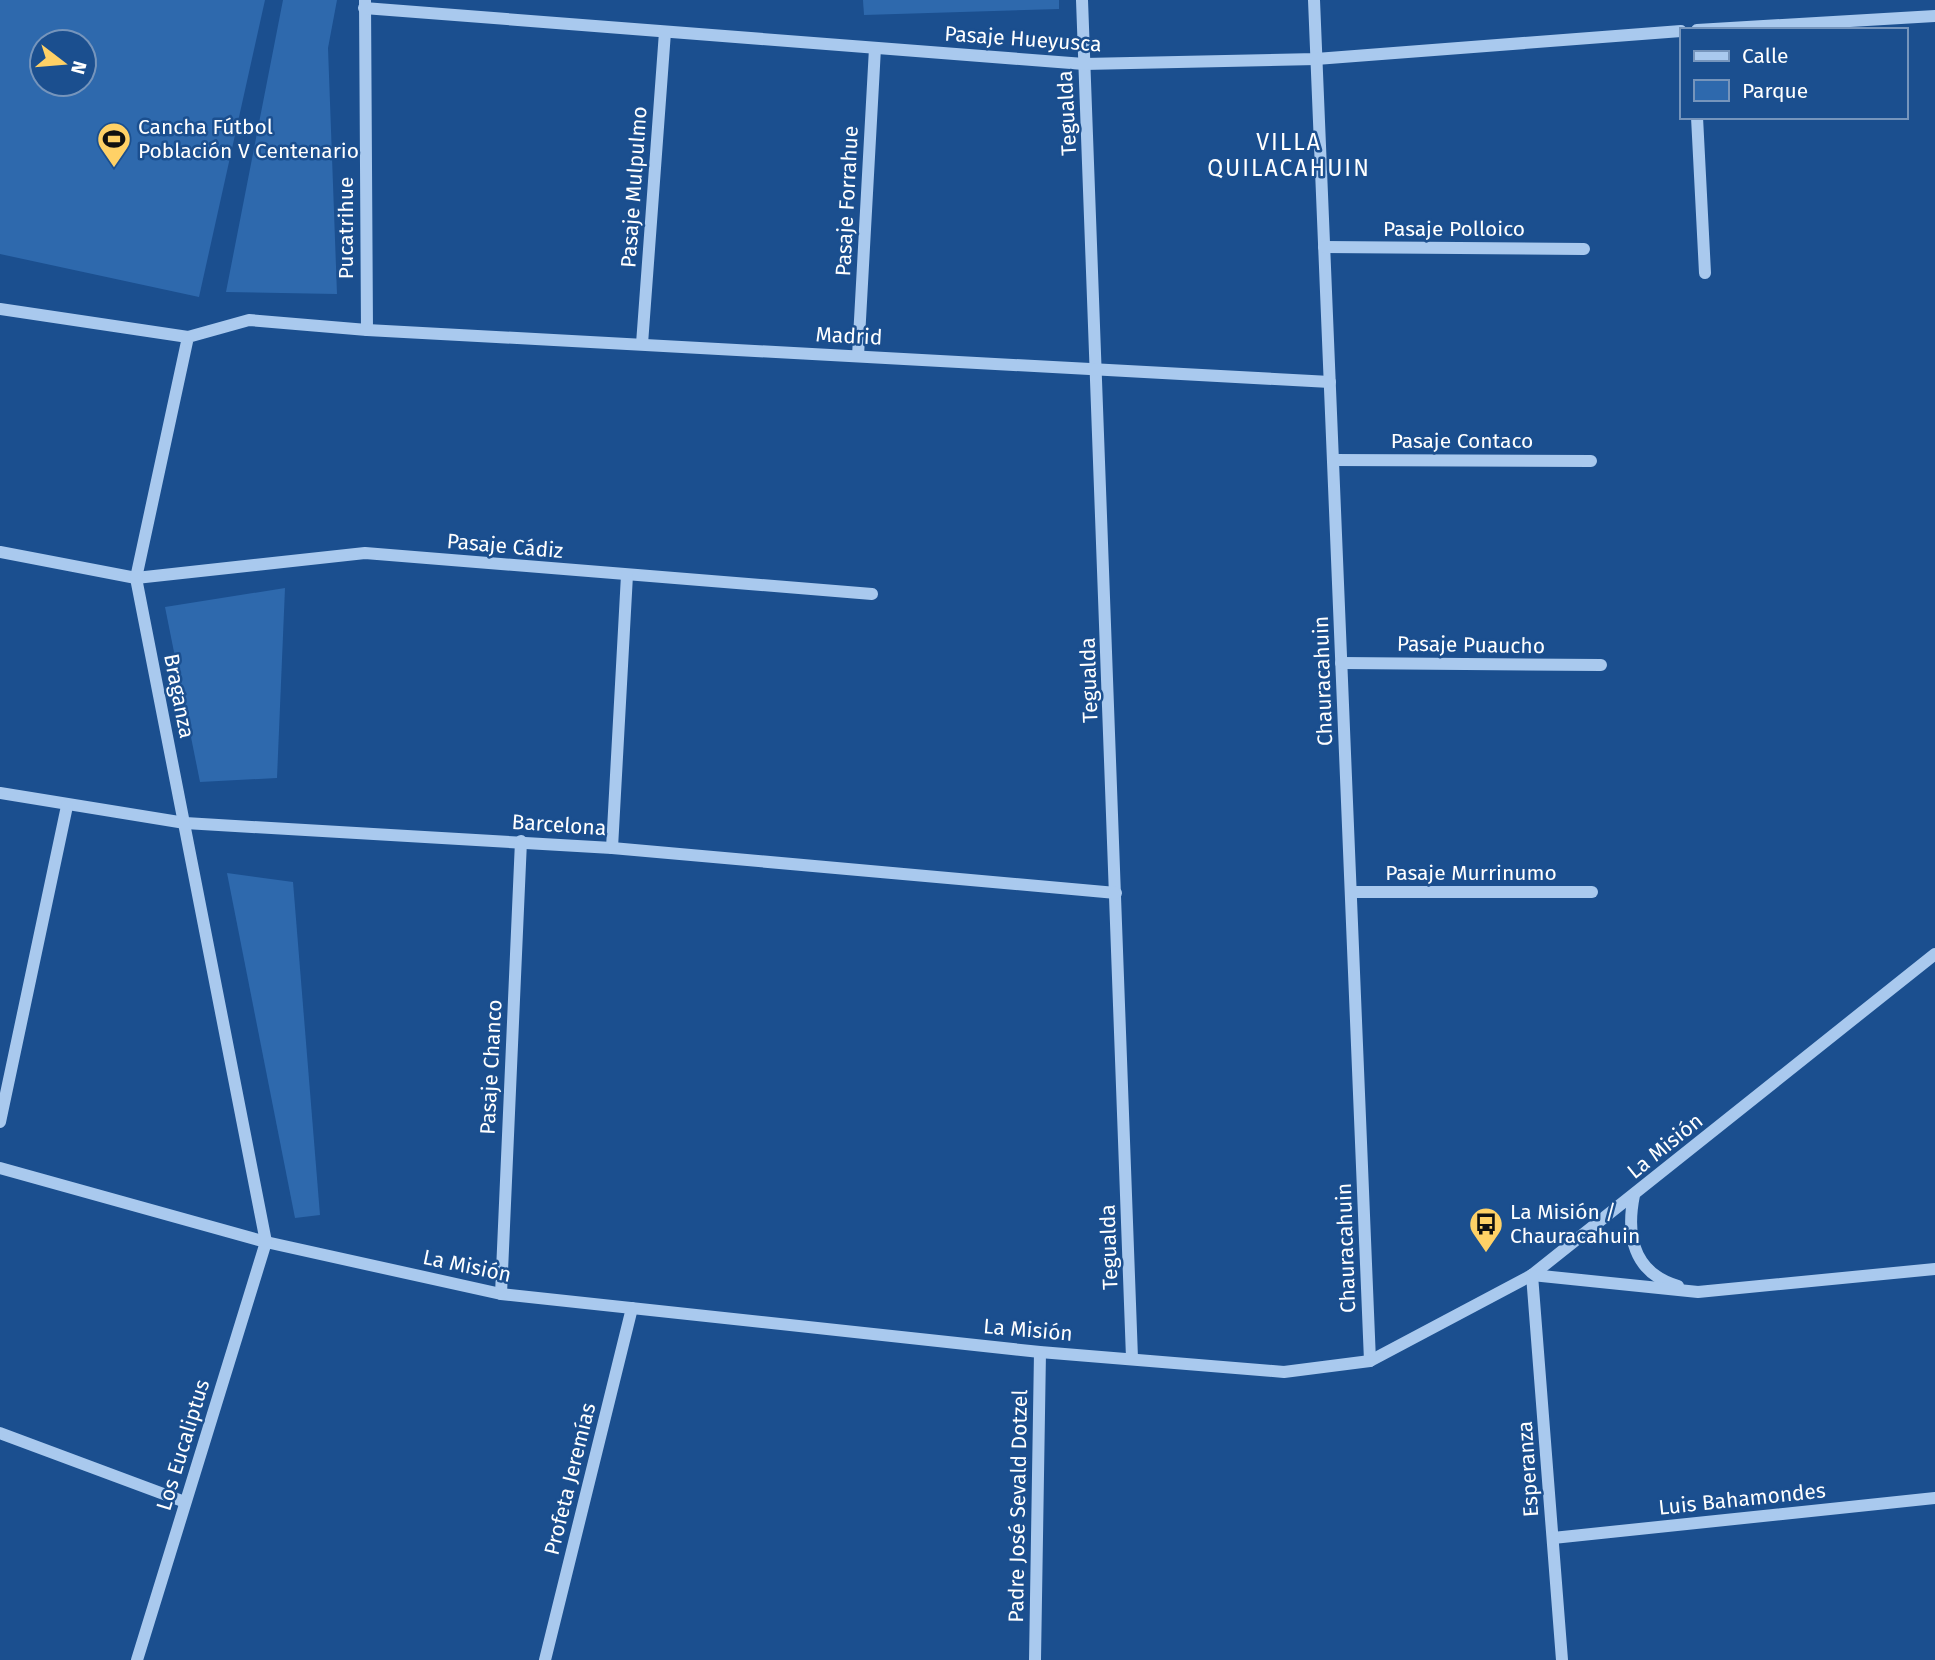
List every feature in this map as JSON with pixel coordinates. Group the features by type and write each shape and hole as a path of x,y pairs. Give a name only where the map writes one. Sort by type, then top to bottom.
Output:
{"street":[{"name":"Tegualda","path":"1082,0 1098,369 1132,1358"},
{"name":"Chauracahuin","path":"1314,0 1370,1361"},
{"name":"Pasaje Hueyusca","path":"365,4 665,32 1084,64 1316,59 1680,31"},
{"name":"Pucatrihue","path":"365,4 366,330"},
{"path":"1731,28 1935,16"},
{"name":"Pasaje Mulpulmo","path":"642,344 665,32"},
{"name":"Pasaje Forrahue","path":"858,356 875,48"},
{"path":"1697,119 1705,273"},
{"name":"Pasaje Polloico","path":"1324,247 1584,249"},
{"path":"0,309 188,337 249,320 366,330"},
{"name":"Madrid","path":"366,330 1330,382"},
{"name":"Braganza","path":"188,337 136,579 266,1242"},
{"name":"Pasaje Contaco","path":"1333,460 1591,461"},
{"name":"Pasaje Cádiz","path":"0,552 136,579 365,553 872,594"},
{"path":"612,848 626,575"},
{"name":"Pasaje Puaucho","path":"1341,663 1601,666"},
{"name":"Barcelona","path":"0,793 185,824 521,841 1116,893"},
{"path":"0,1122 67,806"},
{"name":"Pasaje Chanco","path":"500,1294 521,841"},
{"name":"Pasaje Murrinumo","path":"1350,892 1592,892"},
{"name":"La Misión","path":"0,1168 266,1242 500,1294 1040,1352 1284,1372 1370,1361 1532,1275 1935,954"},
{"path":"1634,1195 1630,1237 1645,1268 1669,1283 1698,1292"},
{"name":"Los Eucaliptus","path":"136,1660 266,1242"},
{"path":"1532,1275 1698,1292 1935,1269"},
{"name":"Esperanza","path":"1532,1275 1562,1660"},
{"name":"Profeta Jeremías","path":"545,1660 632,1308"},
{"name":"Padre José Sevald Dotzel","path":"1035,1660 1040,1352"},
{"path":"0,1433 185,1502"},
{"name":"Luis Bahamondes","path":"1553,1538 1935,1498"}],"green space":[{"name":"Cancha Fútbol Población V Centenario","path":"0,0 265,0 199,297 0,254"},
{"path":"283,0 337,0 328,48 337,294 226,292"},
{"path":"863,0 1059,0 1059,9 864,15"},
{"path":"285,588 277,778 200,782 165,607"},
{"path":"227,873 293,882 320,1215 295,1218"}],"place":[{"name":"Cancha Fútbol Población V Centenario","path":"114,169"},
{"name":"La Misión / Chauracahuin","path":"1486,1254"}],"district":[{"name":"VILLA QUILACAHUIN","path":"1289,155"}]}
